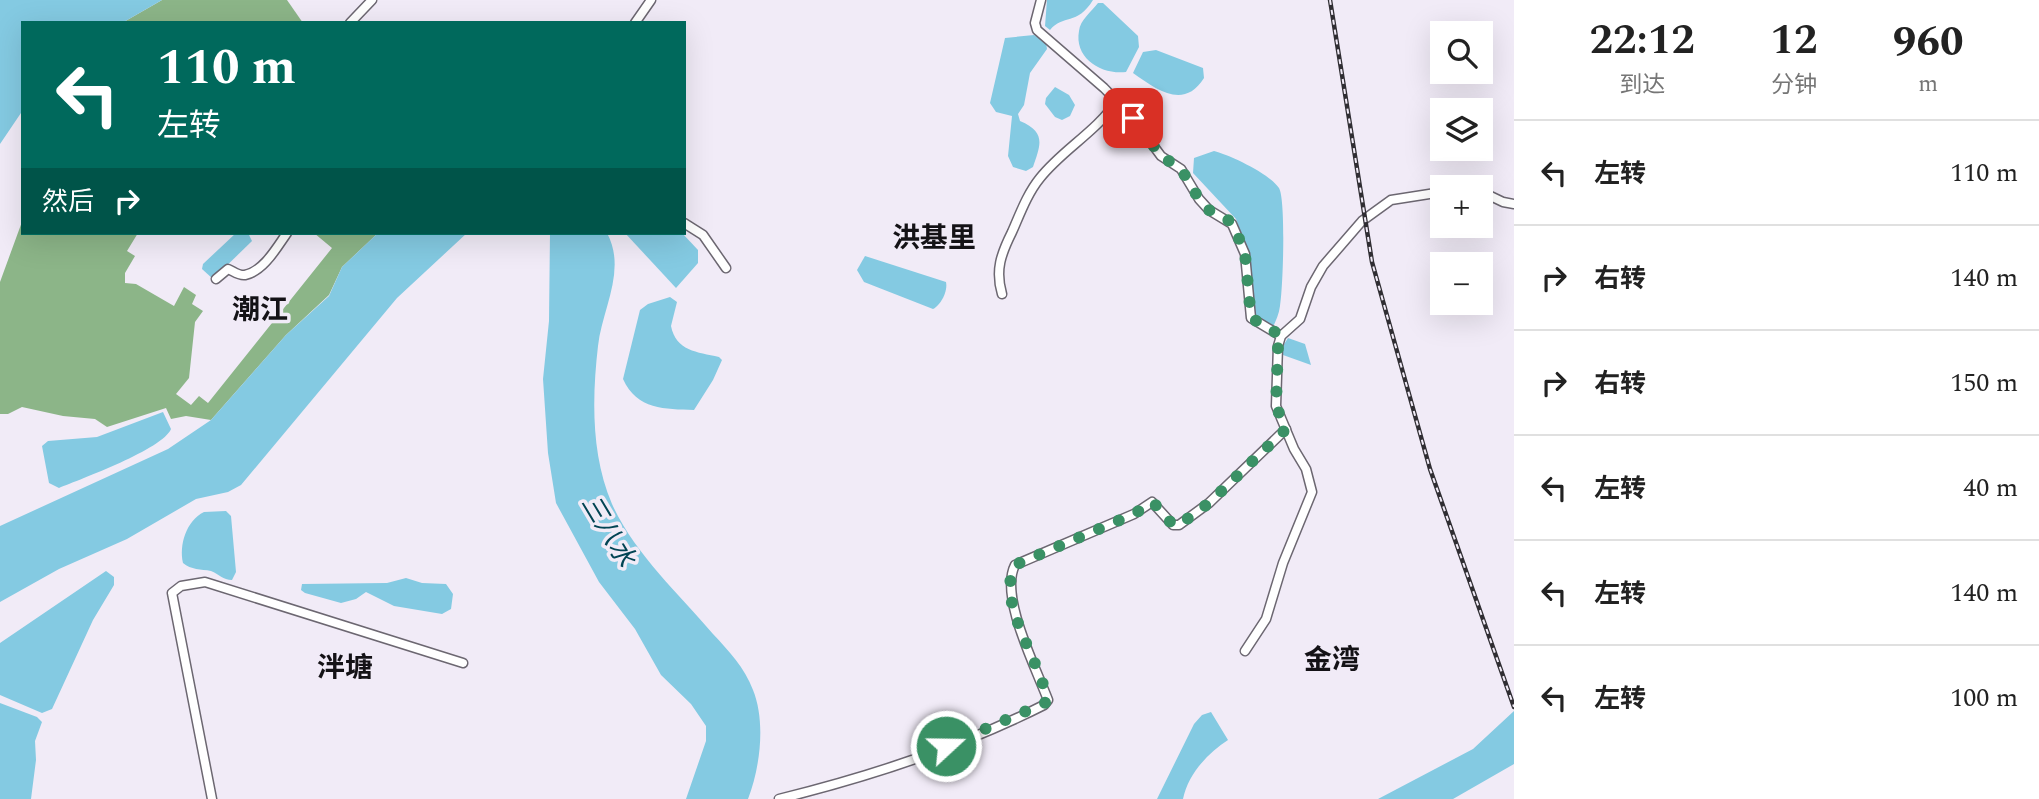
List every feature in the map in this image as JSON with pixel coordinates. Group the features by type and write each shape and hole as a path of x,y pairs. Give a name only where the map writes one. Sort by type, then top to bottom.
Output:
{"street":[{"path":"352,21 372,0"},
{"path":"636,21 651,0"},
{"path":"1041,0 1035,23 1037,30 1117,101 1161,156 1181,169 1209,210 1232,224 1245,254 1251,318 1282,336"},
{"path":"1002,294 998,265 1027,197 1049,168 1107,115 1117,101"},
{"path":"1245,651 1266,618 1283,563 1312,494 1306,469 1276,406 1278,346 1282,336 1300,319 1311,287 1323,267 1377,208 1399,198 1430,194"},
{"path":"1493,197 1514,204"},
{"path":"686,224 703,235 726,268"},
{"path":"216,279 228,269 242,275 248,273 272,255 286,235"},
{"path":"779,799 849,782 970,737 1044,705 1048,700 1012,600 1010,581 1014,567 1020,561 1134,514 1153,502 1173,525 1179,525 1209,503 1286,429"},
{"path":"212,799 172,593 179,587 205,582 463,663"}],"green space":[{"path":"162,0 287,0 302,21 125,21"},
{"path":"21,224 21,235 137,235 127,251 135,256 125,273 125,283 136,284 174,306 184,287 196,295 192,304 203,311 195,322 189,378 176,394 191,405 199,396 208,403 332,248 316,235 376,235 342,267 329,295 286,335 211,420 186,416 171,419 166,408 107,427 95,419 63,416 22,407 8,414 0,414 0,282"}],"water":[{"path":"0,0 162,0 125,21 21,21 21,113 0,144"},
{"path":"1047,0 1093,0 1076,17 1060,22 1050,30 1045,26"},
{"path":"1098,3 1103,3 1138,36 1139,47 1126,72 1107,71 1091,63 1081,49 1080,27"},
{"path":"1034,35 1046,43 1047,49 1030,73 1024,105 1018,114 1020,121 1038,134 1039,140 1033,167 1026,171 1013,167 1008,156 1012,116 996,112 990,103 1005,38"},
{"path":"1156,50 1203,68 1204,78 1196,88 1179,95 1151,85 1133,73 1143,52"},
{"path":"1055,87 1069,95 1075,105 1070,116 1062,120 1055,117 1045,104 1046,98"},
{"path":"1214,151 1259,171 1279,188 1283,226 1282,282 1280,309 1273,327 1253,313 1249,256 1236,219 1193,173 1194,158"},
{"path":"234,235 249,235 252,241 213,279 202,269 203,264"},
{"path":"376,235 465,235 397,298 241,485 228,492 196,499 127,539 59,569 0,602 0,526 168,449 211,420 286,335 329,296 342,267"},
{"name":"三八水","path":"550,235 608,235 613,247 614,275 600,332 594,406 600,466 612,504 632,539 730,653 750,682 757,703 760,745 756,773 748,799 686,799 706,741 706,726 691,704 661,675 635,629 599,582 556,503 548,453 543,379 549,321"},
{"path":"627,235 684,235 698,250 698,263 676,288"},
{"path":"865,256 946,282 946,289 939,304 933,309 864,282 857,270"},
{"path":"670,297 677,302 671,326 678,341 689,349 722,360 694,410 653,406 636,397 623,379 640,310 648,304"},
{"path":"1288,338 1305,344 1311,365 1283,355 1281,349"},
{"path":"163,412 171,429 153,445 120,463 59,488 49,483 42,446 48,441 97,437"},
{"path":"226,511 231,516 236,572 232,580 183,563 185,534 193,521 204,512"},
{"path":"106,571 114,577 114,585 93,620 52,709 42,713 0,695 0,643"},
{"path":"406,578 422,583 446,584 453,594 451,609 442,614 394,606 366,592 356,599 341,603 301,590 302,584 387,583"},
{"path":"0,703 37,717 42,722 35,741 36,760 31,799 0,799"},
{"path":"1514,711 1514,764 1453,799 1378,799 1473,749"},
{"path":"1211,712 1228,740 1200,765 1189,781 1183,799 1157,799 1194,724 1202,715"}],"railway":[{"path":"1330,0 1372,262 1430,469 1514,707"}],"district":[{"name":"洪基里","path":"934,238"},
{"name":"潮江","path":"260,310"},
{"name":"金湾","path":"1332,660"},
{"name":"泮塘","path":"345,668"}],"route":[{"path":"946,746 1042,706 1048,700 1012,600 1010,581 1015,565 1134,514 1153,502 1173,525 1179,525 1209,503 1286,429 1276,406 1278,346 1282,336 1251,318 1245,254 1234,226 1227,219 1209,210 1181,169 1161,156 1133,118"}]}
